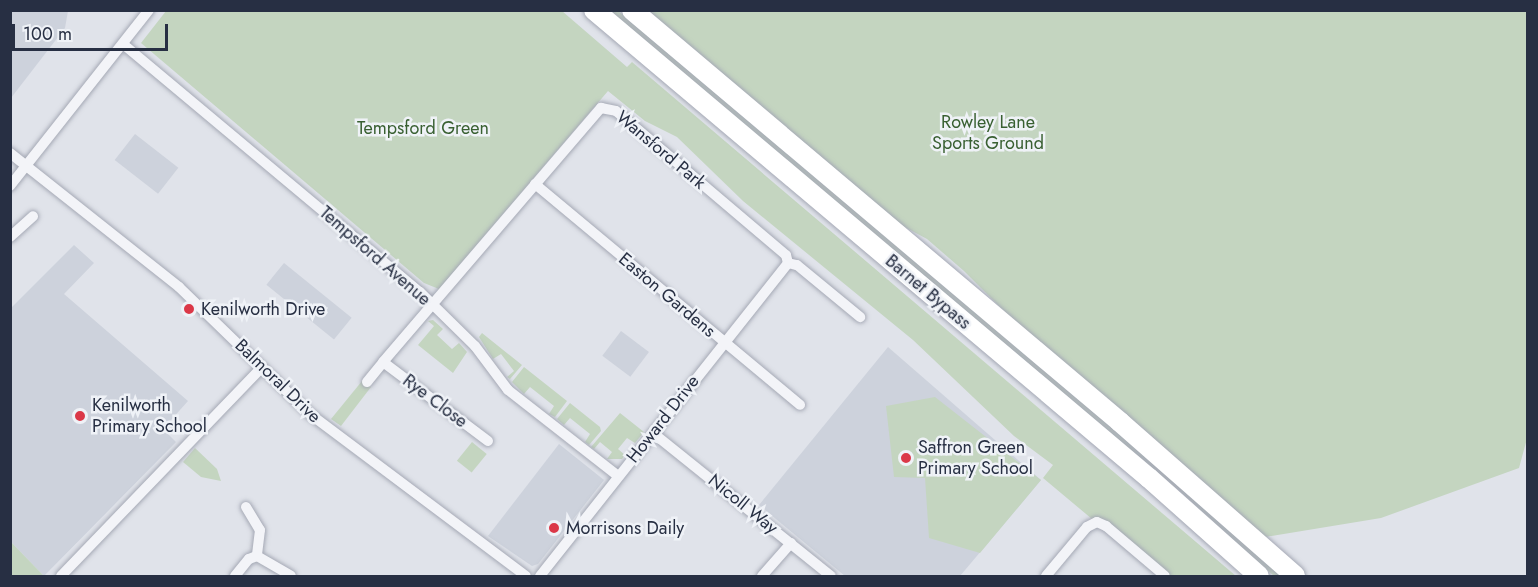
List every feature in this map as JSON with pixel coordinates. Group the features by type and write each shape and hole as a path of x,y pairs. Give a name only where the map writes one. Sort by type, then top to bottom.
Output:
{"highway":[{"name":"Barnet Bypass","path":"594,10 1149,478 1259,576"},
{"name":"Barnet Bypass","path":"632,10 1120,422 1295,576"}],"street":[{"path":"10,186 149,10"},
{"name":"Tempsford Avenue","path":"123,44 433,305 475,346 508,390 618,476"},
{"name":"Wansford Park","path":"433,305 596,112 611,108 786,255 788,263 797,265 860,317"},
{"name":"Balmoral Drive","path":"10,153 179,287 260,369 324,425 526,576"},
{"name":"Easton Gardens","path":"535,184 800,405"},
{"path":"10,237 33,216"},
{"name":"Howard Drive","path":"540,576 723,342 788,263"},
{"name":"Rye Close","path":"367,382 433,305"},
{"name":"Rye Close","path":"383,362 488,441"},
{"path":"61,576 260,369"},
{"name":"Nicoll Way","path":"653,433 831,576"},
{"path":"246,507 260,530 257,556"},
{"path":"1046,576 1087,527 1097,522 1106,526 1165,576"},
{"path":"762,576 791,543"},
{"path":"235,576 249,559 257,556"},
{"path":"257,556 291,576"}],"shaded area":[{"path":"11,10 68,11 65,28 11,98"},
{"path":"135,134 178,168 158,194 115,160"},
{"name":"Kenilworth Primary School","path":"74,245 94,263 64,294 188,401 163,429 176,442 44,576 11,542 10,309"},
{"path":"284,263 352,318 334,340 266,285"},
{"path":"621,331 649,352 630,377 602,356"},
{"name":"Saffron Green Primary School","path":"888,347 1041,480 960,576 845,576 759,505"},
{"path":"559,444 604,480 538,564 532,566 488,536"}],"green space":[{"name":"Tempsford Green","path":"166,11 562,11 627,67 632,62 1236,576 1171,576 1110,523 1092,519 1043,478 1053,465 1014,436 913,340 743,201 677,137 645,121 608,91 439,289 424,283 141,43"},
{"path":"609,11 618,11 626,17 1201,503 1282,576 1274,576 1180,491"},
{"name":"Rowley Lane Sports Ground","path":"649,11 1527,11 1528,435 1519,468 1381,518 1265,537 1009,316 964,271 927,239 901,225"},
{"path":"433,320 443,329 437,335 452,349 459,343 467,352 453,373 418,345 434,326 428,321"},
{"path":"482,333 522,365 510,379 507,377 514,371 501,354 493,359 479,337"},
{"path":"524,367 567,401 555,417 549,414 554,406 530,387 524,394 512,382"},
{"path":"362,381 371,387 341,426 331,419"},
{"path":"935,397 1041,480 980,553 929,538 925,478 894,477 886,406"},
{"path":"570,403 600,427 601,431 589,445 585,442 590,434 570,418 564,425 557,419"},
{"path":"620,413 644,432 635,443 627,438 618,449 625,455 622,459 607,459 612,452 600,442 594,449 591,447"},
{"path":"472,442 487,454 472,473 457,461"},
{"path":"195,448 217,469 221,481 201,477 183,462"},
{"path":"11,542 44,576 11,576"}],"place":[{"name":"Kenilworth Drive","path":"189,309"},
{"name":"Kenilworth Primary School","path":"80,416"},
{"name":"Saffron Green Primary School","path":"906,458"},
{"name":"Morrisons Daily","path":"554,528"}]}
